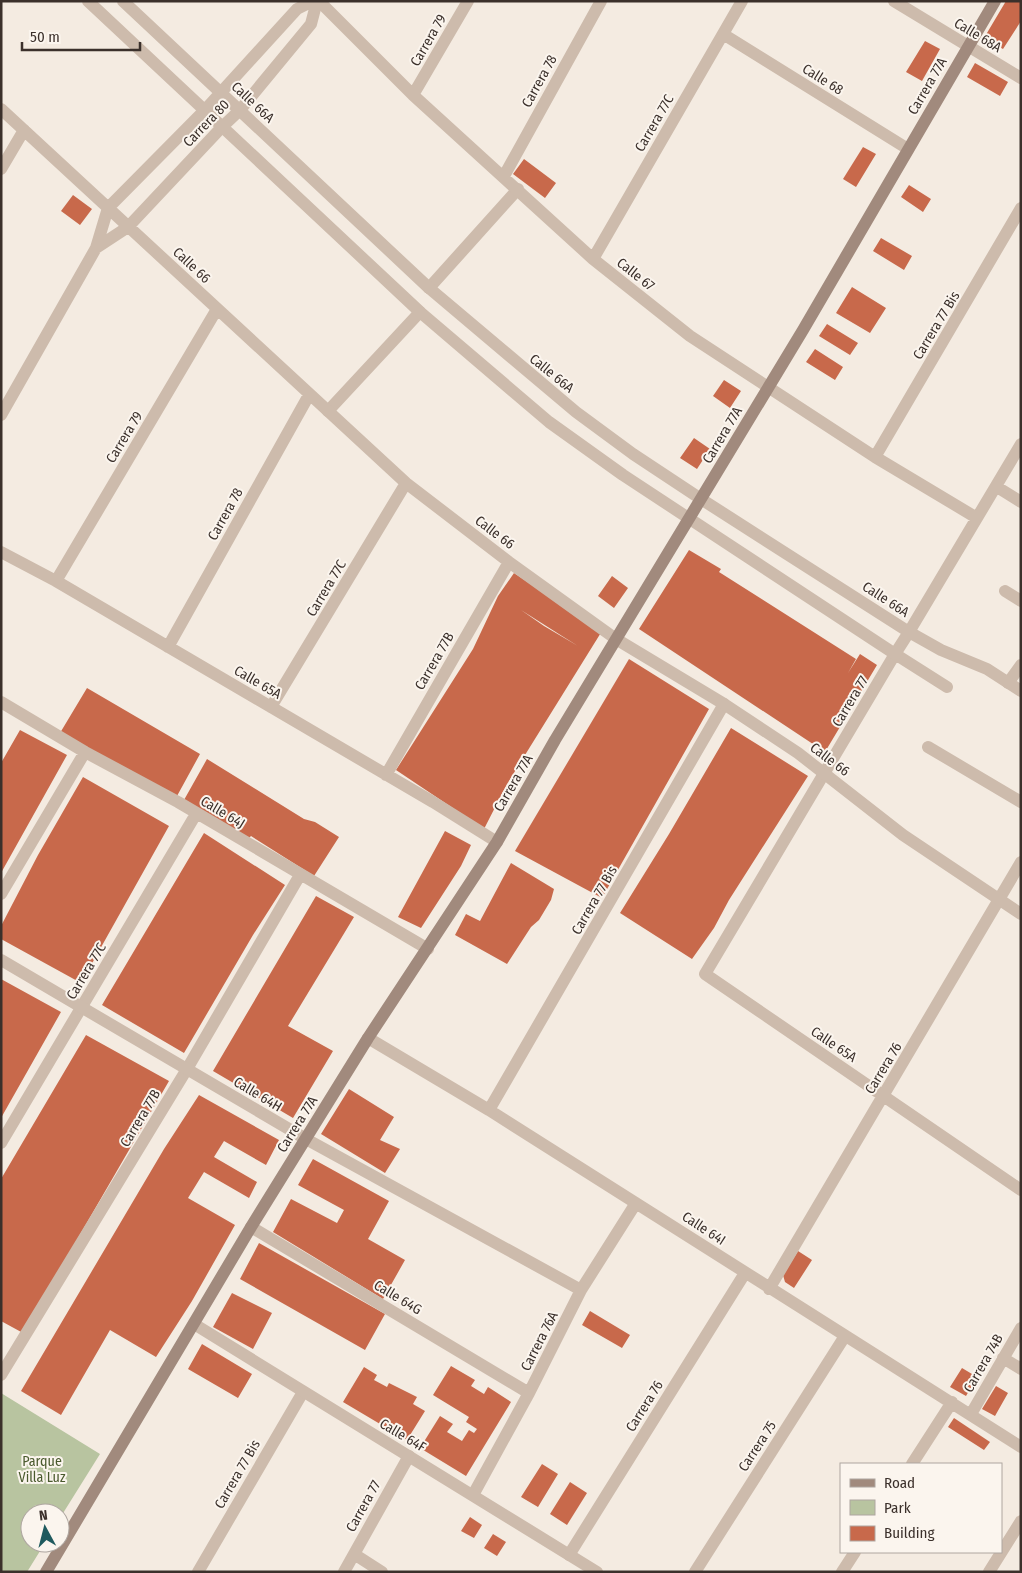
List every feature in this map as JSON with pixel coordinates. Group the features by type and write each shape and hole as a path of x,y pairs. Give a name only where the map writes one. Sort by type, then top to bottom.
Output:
{"main road":[{"name":"Carrera 77A","path":"46,1572 251,1227 368,1038 497,842 616,639 769,386 994,1"}],"street":[{"path":"88,1 221,128 420,312 549,422 689,519 947,687"},
{"name":"Calle 66A","path":"123,1 429,288 576,412 633,454 701,499 909,632 941,650 987,668 1021,691"},
{"name":"Carrera 80","path":"1,415 96,248 108,208 222,93 297,9 316,1"},
{"name":"Carrera 80","path":"96,248 128,227 240,110 311,24 316,1"},
{"name":"Calle 67","path":"316,1 413,95 593,259 690,336 876,457 977,518"},
{"name":"Carrera 79","path":"413,95 468,1"},
{"name":"Carrera 78","path":"504,176 601,1"},
{"name":"Carrera 77C","path":"593,259 742,1"},
{"name":"Calle 68A","path":"894,1 1021,78"},
{"name":"Calle 68","path":"723,34 908,150"},
{"name":"Calle 66","path":"1,109 406,483 509,562 616,639 724,704 825,773 903,835 1021,914"},
{"path":"1,168 24,130"},
{"path":"429,288 518,189"},
{"name":"Carrera 77 Bis","path":"876,457 1021,208"},
{"name":"Carrera 79","path":"56,581 217,309"},
{"path":"328,412 420,312"},
{"name":"Carrera 78","path":"168,648 309,395"},
{"name":"Carrera 77","path":"705,974 1021,444"},
{"name":"Carrera 77C","path":"271,708 406,483"},
{"path":"997,487 1021,502"},
{"name":"Calle 65A","path":"1,552 56,581 497,842"},
{"name":"Carrera 77B","path":"386,775 509,562"},
{"path":"1005,591 1021,601"},
{"path":"1008,683 1021,665"},
{"name":"Calle 64J","path":"1,702 84,752 196,814 428,949"},
{"name":"Carrera 77 Bis","path":"489,1110 724,704"},
{"path":"928,747 1021,802"},
{"path":"1,894 84,752"},
{"name":"Carrera 77C","path":"1,1143 196,814"},
{"name":"Carrera 76","path":"769,1289 1021,862"},
{"name":"Carrera 77B","path":"1,1374 187,1069 300,875"},
{"name":"Calle 64H","path":"1,960 306,1139 581,1290"},
{"name":"Calle 65A","path":"705,974 1021,1190"},
{"name":"Calle 64I","path":"368,1038 489,1110 1021,1447"},
{"name":"Carrera 76A","path":"473,1495 529,1393 581,1290 636,1203"},
{"name":"Calle 64G","path":"251,1227 529,1393"},
{"name":"Carrera 76","path":"569,1555 745,1272"},
{"name":"Calle 64F","path":"194,1324 597,1572"},
{"name":"Carrera 74B","path":"971,1414 1021,1328"},
{"name":"Carrera 75","path":"695,1572 845,1336"},
{"path":"1004,1358 1021,1369"},
{"name":"Carrera 77 Bis","path":"198,1572 303,1392"},
{"name":"Carrera 74B","path":"913,1463 952,1402"},
{"name":"Carrera 77","path":"344,1572 409,1456"},
{"path":"1002,1551 1021,1521"},
{"path":"842,1572 854,1553"},
{"path":"989,1572 1001,1553"},
{"path":"354,1554 382,1572"}],"green space":[{"name":"Parque Villa Luz","path":"1,1393 100,1454 69,1503 20,1503 20,1553 39,1553 27,1572 1,1572"}],"building":[{"path":"1006,1 1021,1 1021,21 1003,49 984,38"},
{"path":"925,41 940,49 922,81 906,72"},
{"path":"975,63 1008,82 1000,96 967,77"},
{"path":"863,147 876,154 856,187 843,179"},
{"path":"524,159 556,183 545,198 513,174"},
{"path":"909,185 931,199 923,212 901,197"},
{"path":"73,195 92,209 80,225 61,211"},
{"path":"881,238 912,256 904,270 873,251"},
{"path":"852,287 886,308 870,333 836,313"},
{"path":"827,324 858,343 850,355 819,336"},
{"path":"815,349 843,367 835,380 806,362"},
{"path":"724,380 741,391 730,408 713,396"},
{"path":"694,438 710,449 697,469 680,458"},
{"path":"689,550 721,569 719,572 856,659 848,673 860,654 877,665 825,752 639,629"},
{"path":"514,573 602,631 507,784 484,829 396,770 473,649 498,596","holes":["521,610 578,646 544,626"]},
{"path":"612,576 628,588 614,608 598,596"},
{"path":"629,659 709,709 602,898 515,851"},
{"path":"87,688 200,754 177,796 60,733"},
{"path":"731,728 808,776 729,900 714,928 692,959 620,913"},
{"path":"20,730 67,755 1,873 1,763"},
{"path":"207,759 304,819 315,822 339,837 314,876 251,836 249,838 184,800"},
{"path":"83,777 169,826 81,983 1,939 1,926 38,855"},
{"path":"445,831 471,845 461,866 421,928 398,917"},
{"path":"204,833 285,885 253,935 184,1053 102,1005"},
{"path":"511,863 554,889 551,900 539,920 531,927 507,964 455,935 466,914 480,921"},
{"path":"316,896 354,917 288,1026 333,1051 293,1118 213,1071"},
{"path":"1,979 61,1012 1,1118"},
{"path":"86,1035 169,1081 23,1333 1,1321 1,1179"},
{"path":"349,1089 394,1117 380,1140 400,1149 385,1173 321,1134"},
{"path":"199,1095 279,1140 266,1165 224,1141 214,1157 257,1182 249,1198 204,1172 188,1198 235,1225 192,1301 156,1357 110,1330 61,1415 21,1391 164,1149"},
{"path":"313,1159 389,1201 368,1239 405,1260 383,1299 273,1232 291,1199 337,1223 344,1210 298,1185"},
{"path":"259,1243 385,1314 365,1350 240,1279"},
{"path":"798,1251 812,1260 794,1288 785,1282 783,1275"},
{"path":"232,1293 272,1313 253,1349 213,1327"},
{"path":"590,1311 630,1335 622,1348 582,1325"},
{"path":"202,1344 252,1374 238,1398 188,1369"},
{"path":"451,1366 475,1380 471,1386 484,1394 488,1387 511,1402 466,1476 420,1448 440,1416 453,1424 447,1432 462,1441 469,1430 474,1433 477,1429 466,1422 469,1417 433,1395"},
{"path":"364,1367 377,1375 374,1380 387,1387 389,1383 417,1397 413,1404 425,1411 407,1440 343,1402"},
{"path":"962,1368 977,1377 966,1396 950,1387"},
{"path":"996,1386 1008,1393 995,1416 982,1409"},
{"path":"954,1418 990,1442 984,1450 948,1427"},
{"path":"542,1464 558,1474 538,1507 521,1497"},
{"path":"570,1482 587,1493 567,1525 550,1514"},
{"path":"470,1517 482,1525 474,1538 461,1531"},
{"path":"493,1534 506,1542 497,1556 484,1548"}]}
